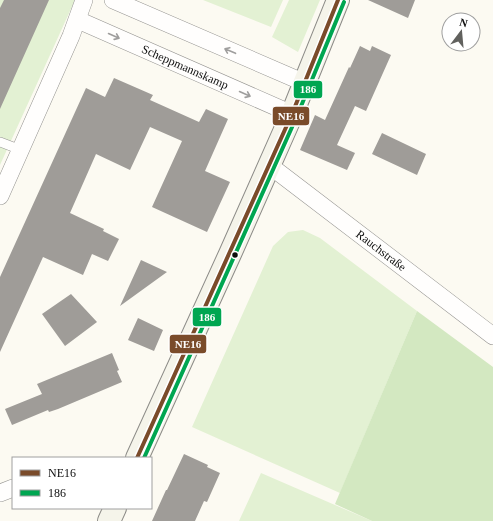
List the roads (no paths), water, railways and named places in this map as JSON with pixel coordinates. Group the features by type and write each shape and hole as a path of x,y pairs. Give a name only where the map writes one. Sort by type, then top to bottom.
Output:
{"main road":[{"path":"137,457 292,114 338,0"},
{"path":"109,521 115,509"}],"street":[{"path":"0,196 78,20 84,0"},
{"path":"113,0 305,83"},
{"name":"Scheppmannskamp","path":"78,20 292,114"},
{"name":"Rauchstraße","path":"269,165 493,336"},
{"path":"0,493 12,488"}],"lane":[{"path":"0,142 21,150"}]}
